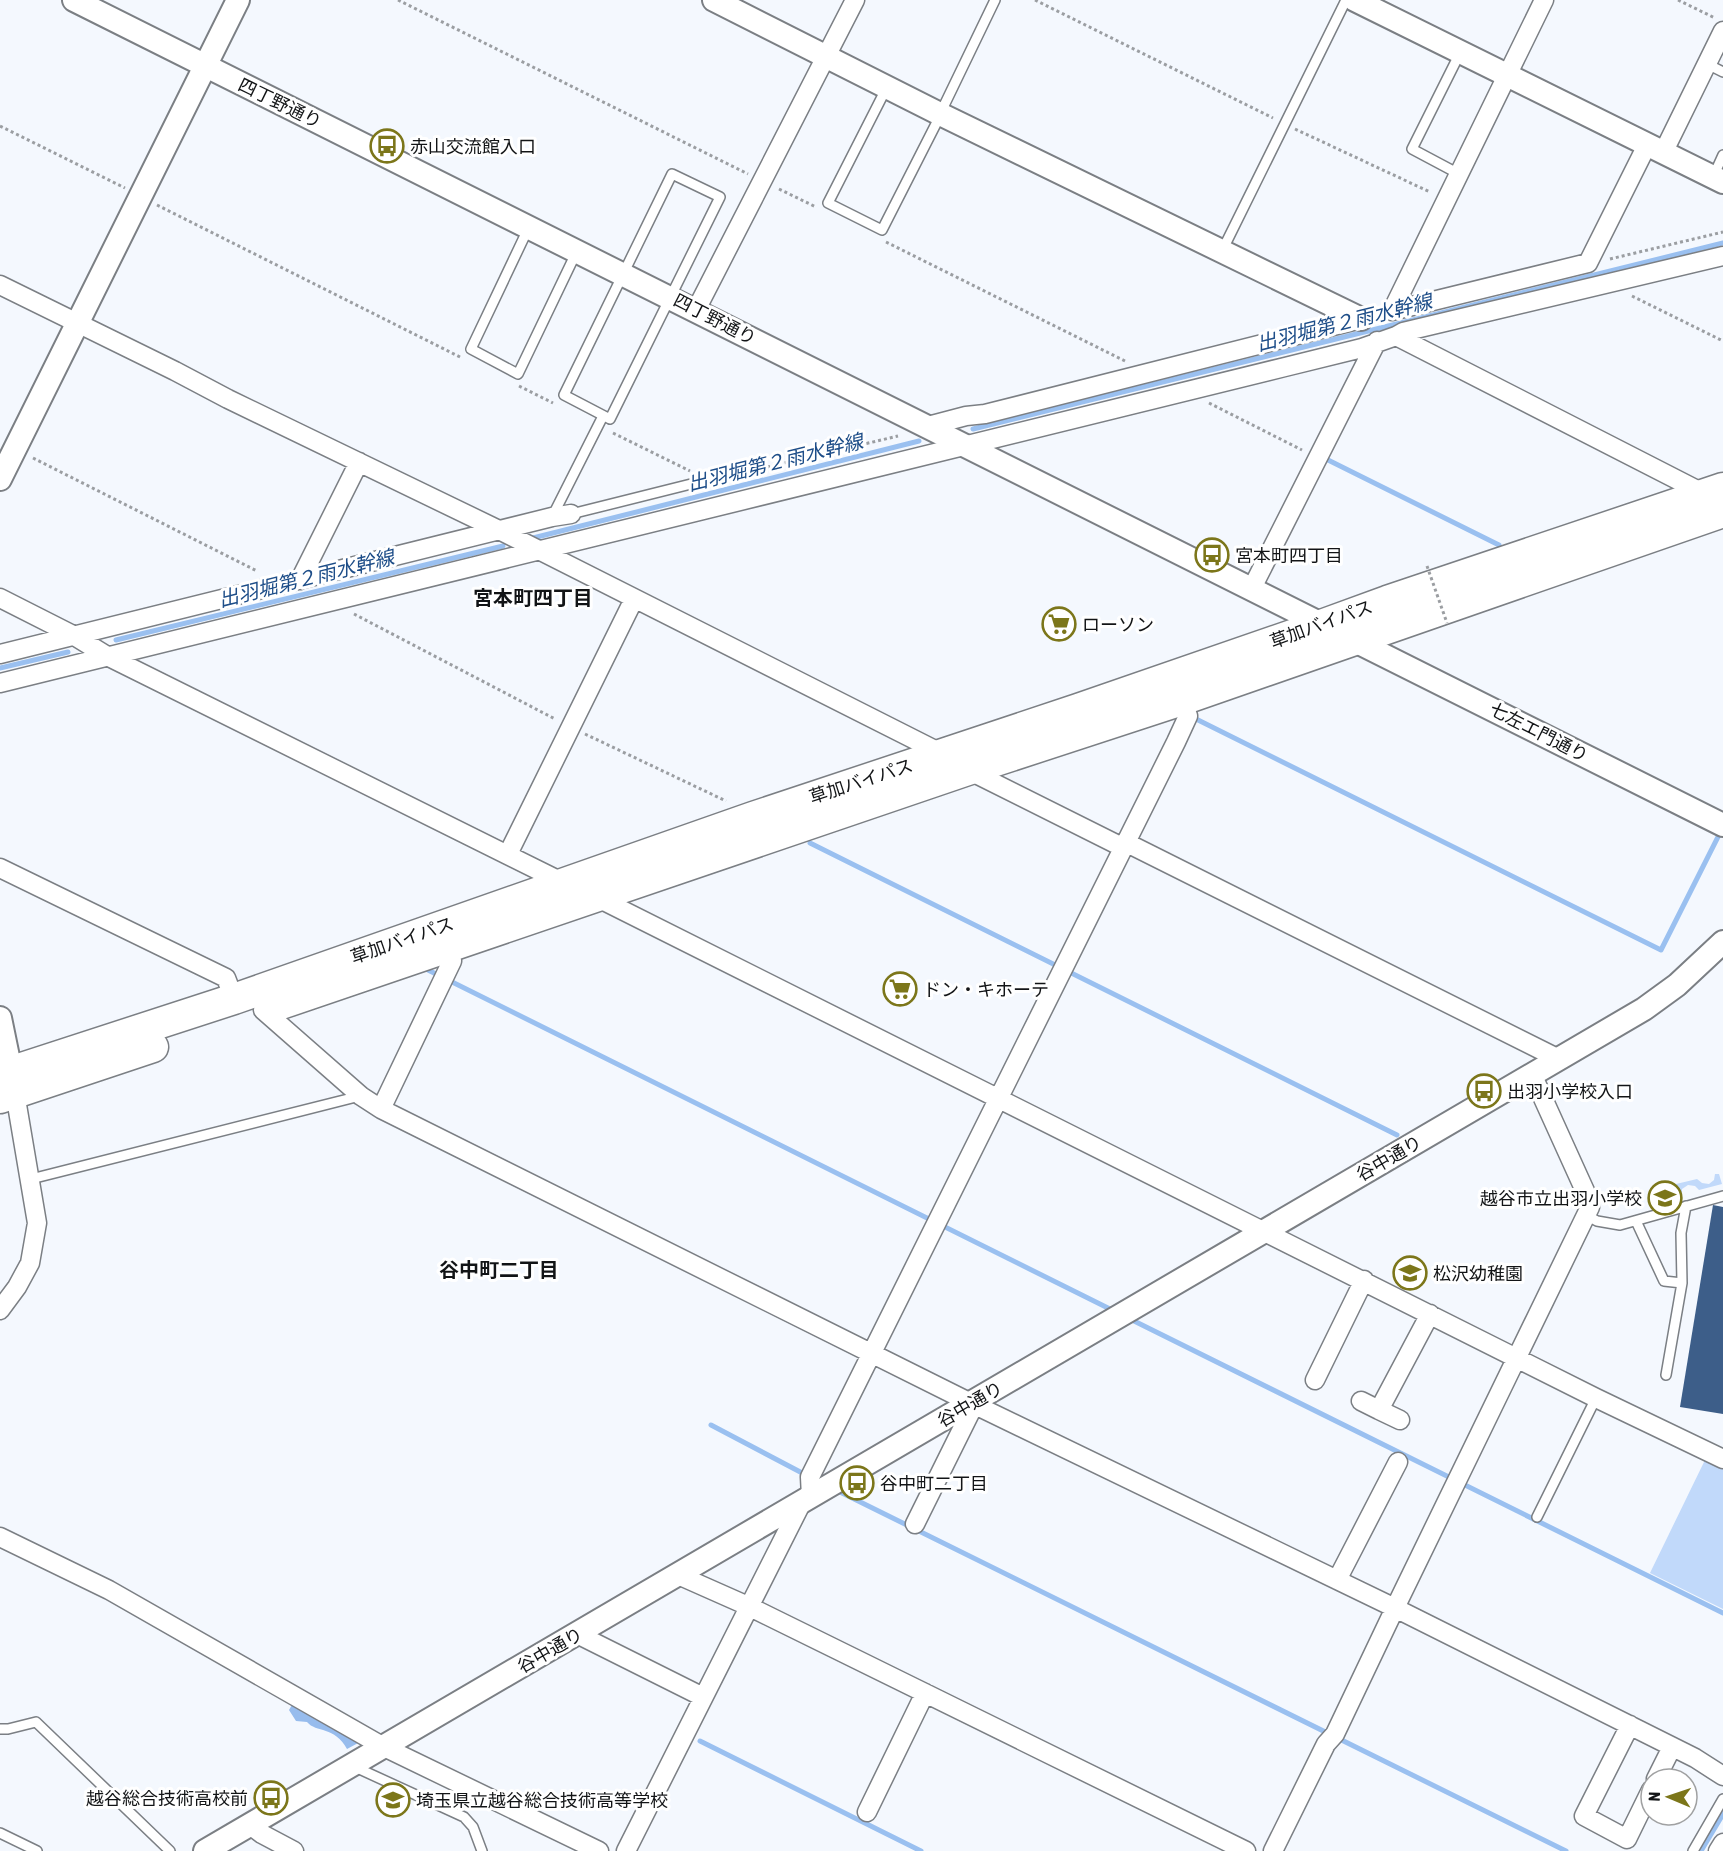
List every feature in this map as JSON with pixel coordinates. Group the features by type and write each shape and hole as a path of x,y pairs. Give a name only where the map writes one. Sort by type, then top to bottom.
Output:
{"highway":[{"name":"草加バイパス","path":"7,1085 234,999 563,883 1387,601 1717,498"},
{"name":"草加バイパス","path":"7,1085 263,1010 594,896 1182,700 1355,640 1717,498"}],"street":[{"name":"四丁野通り","path":"74,0 1355,640"},
{"path":"0,479 77,323 145,199 238,0"},
{"path":"714,0 940,114 1361,319"},
{"path":"696,310 828,57 855,0"},
{"path":"1355,0 1718,179"},
{"path":"1544,0 1392,311 1588,262 1655,149 1715,68 1720,25"},
{"path":"0,683 328,600 1362,348 1425,326 1723,256"},
{"path":"0,285 228,399 501,531 943,754"},
{"path":"928,426 1361,319"},
{"path":"1396,336 1717,498"},
{"path":"1252,588 1377,341"},
{"path":"292,582 359,462"},
{"path":"0,654 571,514"},
{"path":"0,598 73,635 107,656 563,883 594,896 1596,1398 1723,1459"},
{"path":"508,854 634,599"},
{"name":"七左エ門通り","path":"1355,640 1723,825"},
{"path":"626,1851 748,1606 806,1499 810,1478 1126,846 1188,716 1182,700"},
{"path":"968,770 1559,1059"},
{"path":"0,868 226,978 234,999"},
{"name":"谷中通り","path":"205,1851 806,1499 973,1404 1663,997 1723,942"},
{"path":"381,1109 452,961 448,948"},
{"path":"263,1010 361,1096 381,1109 973,1404 1395,1608 1630,1725 1723,1776"},
{"path":"0,1018 7,1085 31,1179 37,1223 30,1263 17,1287 0,1310"},
{"path":"1272,1851 1326,1744 1335,1734 1586,1215 1590,1202 1532,1074"},
{"path":"1315,1380 1364,1280"},
{"path":"1379,1410 1430,1314"},
{"path":"1361,1401 1400,1420"},
{"path":"915,1524 973,1404"},
{"path":"1337,1580 1398,1462"},
{"path":"0,1537 109,1590 384,1747 599,1851"},
{"path":"678,1575 748,1606 1246,1851"},
{"path":"577,1634 703,1697"},
{"path":"867,1812 925,1693"},
{"path":"1630,1725 1584,1816 1627,1839 1639,1814"},
{"path":"1662,1767 1672,1747"},
{"path":"250,1825 294,1851"},
{"path":"1718,1851 1723,1843"}],"lane":[{"path":"887,87 828,203 882,230 995,0"},
{"path":"1222,251 1287,124 1346,0"},
{"path":"1459,174 1412,149 1460,53"},
{"path":"1718,179 1723,155"},
{"path":"672,174 720,197 610,419 564,395 623,274 672,174"},
{"path":"529,226 471,349 518,374 577,250"},
{"path":"552,517 603,416"},
{"path":"571,514 728,475"},
{"path":"31,1179 361,1096"},
{"path":"1586,1215 1609,1224 1636,1221 1705,1199 1723,1196"},
{"path":"1666,1375 1682,1283 1681,1233 1686,1206"},
{"path":"1636,1221 1664,1281 1682,1283"},
{"path":"1537,1517 1596,1398"},
{"path":"0,1729 8,1730 36,1722 170,1851"},
{"path":"352,1766 464,1817 474,1827 482,1851"},
{"path":"1693,1851 1723,1799"},
{"path":"0,1833 37,1851"}],"path":[{"path":"1035,0 1446,200"},
{"path":"1678,0 1720,25"},
{"path":"0,126 465,360"},
{"path":"1588,262 1593,263 1723,232"},
{"path":"1608,284 1723,341"},
{"path":"517,385 559,406"},
{"path":"1186,391 1318,459"},
{"path":"598,426 707,480"},
{"path":"728,475 898,436"},
{"path":"15,449 292,582"},
{"path":"1427,566 1447,623"},
{"path":"328,600 570,727 732,804"}],"shaded area":[{"path":"1715,1174 1719,1174 1722,1184 1699,1190 1695,1186 1688,1185 1682,1189 1682,1195 1659,1202 1656,1192 1660,1190 1664,1194 1672,1194 1676,1190 1676,1184 1697,1179 1709,1184 1714,1180"},
{"path":"1705,1460 1723,1469 1723,1609 1650,1573"},
{"path":"293,1703 360,1742 347,1749 331,1733 315,1728 307,1722 296,1721 289,1710"}],"building":[{"path":"1713,1205 1723,1207 1723,1414 1680,1407"}],"waterway":[{"name":"出羽堀第２雨水幹線","path":"973,429 1723,243"},
{"name":"出羽堀第２雨水幹線","path":"533,538 919,441"},
{"path":"1326,459 1499,545"},
{"name":"出羽堀第２雨水幹線","path":"116,640 503,546"},
{"name":"出羽堀第２雨水幹線","path":"0,668 68,652"},
{"path":"1196,719 1661,950 1721,831"},
{"path":"810,843 1397,1135"},
{"path":"428,970 1114,1311"},
{"path":"1128,1318 1723,1613"},
{"path":"711,1425 806,1475"},
{"path":"836,1490 1566,1851"},
{"path":"700,1741 921,1851"},
{"path":"1701,1851 1723,1814"}],"place":[{"name":"赤山交流館入口","path":"387,146"},
{"name":"宮本町四丁目","path":"1212,555"},
{"name":"ローソン","path":"1059,624"},
{"name":"ドン・キホーテ","path":"900,989"},
{"name":"出羽小学校入口","path":"1484,1091"},
{"name":"越谷市立出羽小学校","path":"1665,1198"},
{"name":"松沢幼稚園","path":"1410,1273"},
{"name":"谷中町二丁目","path":"857,1483"},
{"name":"越谷総合技術高校前","path":"271,1798"},
{"name":"埼玉県立越谷総合技術高等学校","path":"393,1800"}],"district":[{"name":"宮本町四丁目","path":"533,597"},
{"name":"谷中町二丁目","path":"499,1269"}]}
